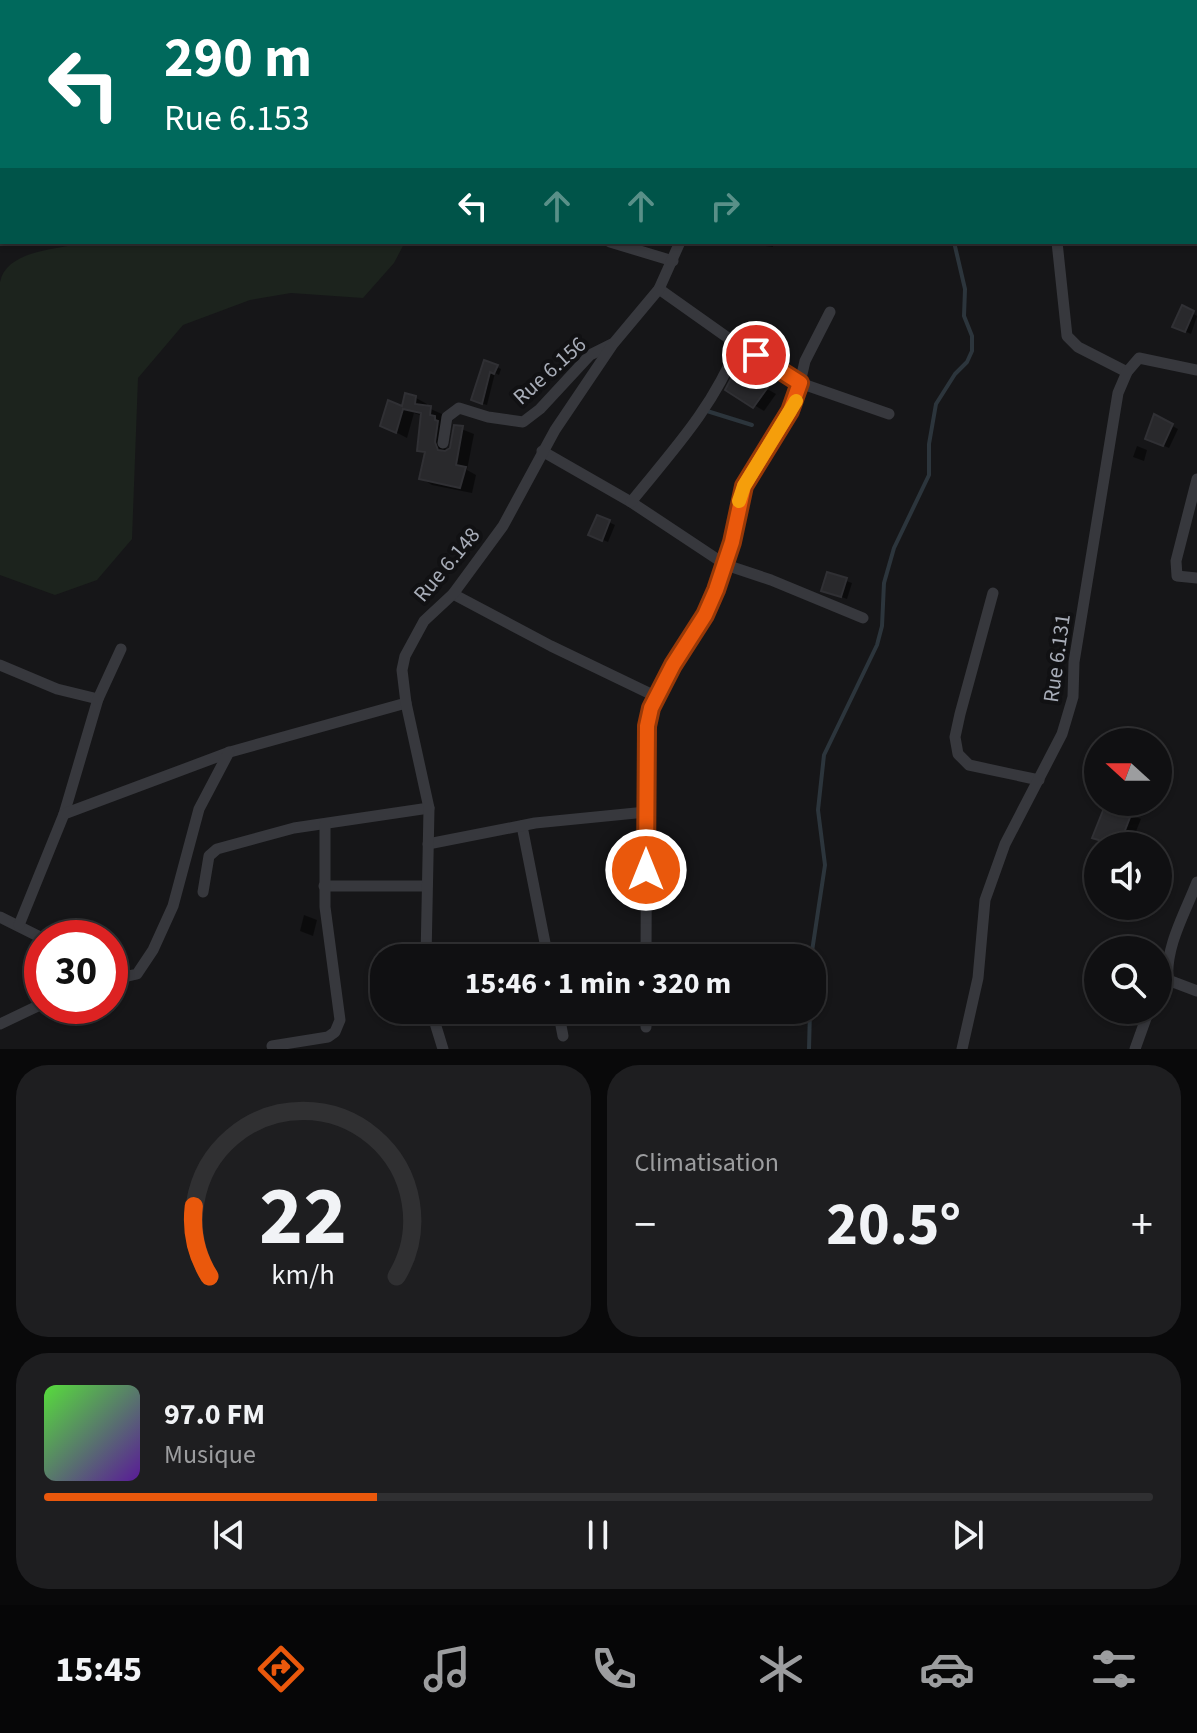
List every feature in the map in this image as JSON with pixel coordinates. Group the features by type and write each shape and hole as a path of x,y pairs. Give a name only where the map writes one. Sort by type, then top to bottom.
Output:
{"street":[{"path":"617,244 673,261"},
{"name":"Rue 6.148","path":"426,944 429,808 406,703 402,670 405,656 424,621 453,594 503,526 542,451 613,344 659,289 679,244"},
{"path":"1057,244 1067,336 1078,347 1127,372"},
{"path":"659,289 738,345 800,383 889,414"},
{"path":"646,944 647,726 657,697 705,615 726,565 744,486 790,411 805,361 830,312"},
{"name":"Rue 6.156","path":"443,443 447,417 459,408 488,417 523,422 540,409 590,355 613,344"},
{"path":"631,502 699,420 717,392 738,345"},
{"name":"Rue 6.131","path":"962,1049 978,978 985,900 1005,844 1062,734 1073,697 1074,662 1118,393 1127,372 1139,358 1197,370"},
{"path":"542,451 631,502 726,565 863,618"},
{"path":"1197,479 1176,561 1177,576 1197,578"},
{"path":"993,593 960,714 955,737 958,754 969,765 1039,780"},
{"path":"453,594 657,697"},
{"path":"19,925 64,814 98,699 121,649"},
{"path":"0,665 57,689 98,699"},
{"path":"64,814 230,752 406,703"},
{"path":"128,976 137,974 153,950 173,906 199,809 230,752"},
{"path":"203,892 209,856 217,849 294,828 429,808"},
{"path":"428,844 522,826 646,812"},
{"path":"272,1046 328,1037 340,1020 324,886 325,824"},
{"path":"522,826 545,944"},
{"path":"1172,945 1197,882"},
{"path":"324,886 427,886"},
{"path":"0,917 24,928"},
{"path":"1172,982 1197,991"},
{"path":"0,1024 24,1013"},
{"path":"435,1024 443,1049"},
{"path":"561,1024 563,1036"},
{"path":"1135,1049 1144,1024"}],"shaded area":[{"path":"79,244 404,244 394,263 363,298 291,293 250,300 183,325 138,378 132,539 97,580 55,595 0,575 0,282 13,262"}],"building":[{"path":"1182,305 1194,311 1185,332 1172,327"},
{"path":"484,360 498,365 494,374 490,372 482,404 471,400"},
{"path":"736,369 768,387 753,408 725,390"},
{"path":"405,393 416,396 415,404 431,406 430,415 438,421 435,442 438,450 450,448 454,425 463,426 456,465 466,467 460,488 419,479 425,452 417,451 421,413 403,409 396,433 380,426 388,400 402,406"},
{"path":"1154,414 1173,424 1163,446 1145,439"},
{"path":"597,515 610,520 602,541 588,535"},
{"path":"827,572 847,578 841,597 821,591"},
{"path":"1101,816 1130,816 1124,832 1094,832"}],"waterway":[{"path":"813,944 825,865 818,810 824,755 877,645 882,626 884,583 894,548 929,475 929,444 936,404 972,351 972,336 964,316 965,289 954,244"},
{"path":"707,411 752,425"},
{"path":"809,1049 810,1024"}],"slow traffic":[{"path":"739,501 744,486 796,401"}],"route":[{"path":"646,870 647,726 651,708 673,665 705,615 726,565 744,486 796,400 800,383 756,355"}]}
